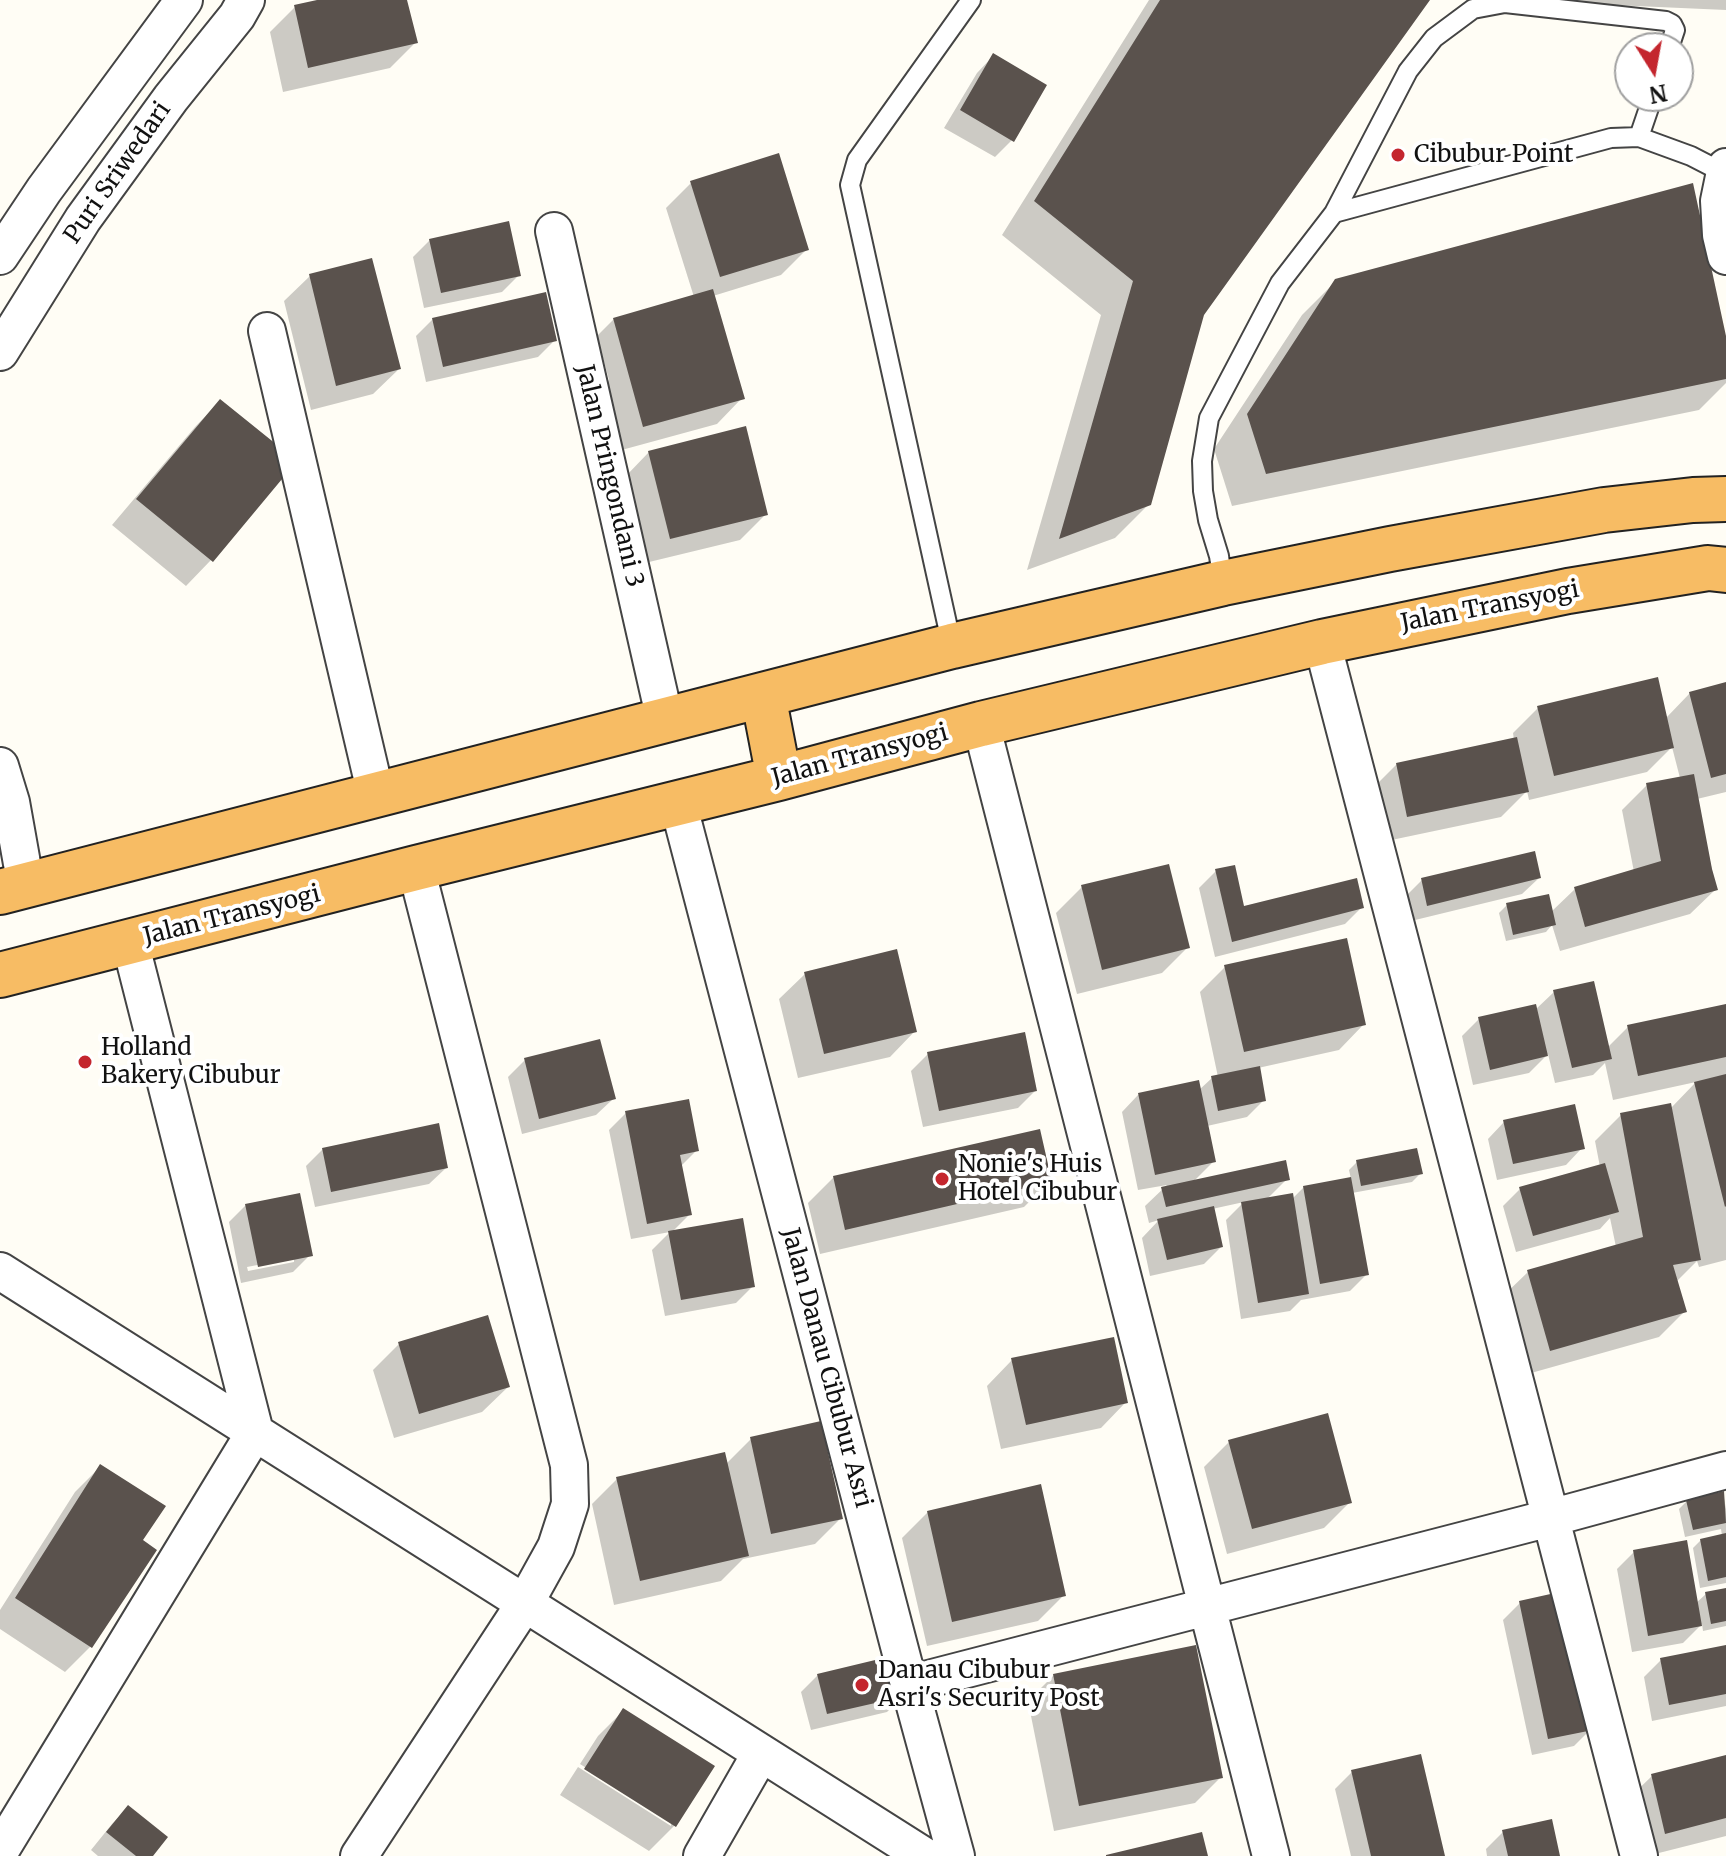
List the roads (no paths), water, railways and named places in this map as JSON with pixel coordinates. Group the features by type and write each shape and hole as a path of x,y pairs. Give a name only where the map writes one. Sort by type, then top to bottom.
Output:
{"highway":[{"path":"13,889 952,646 1223,583 1604,510 1726,499"},
{"name":"Jalan Transyogi","path":"0,975 981,724 1322,642 1568,591 1708,568 1726,570"},
{"path":"763,695 779,778"}],"street":[{"name":"Puri Sriwedari","path":"0,256 44,190 184,0"},
{"name":"Puri Sriwedari","path":"0,352 83,219 246,0"},
{"path":"1725,170 1719,210 1726,256"},
{"path":"44,190 83,219"},
{"name":"Jalan Pringondani 3","path":"554,231 665,720"},
{"path":"267,331 376,795"},
{"path":"1322,642 1639,1856"},
{"path":"981,724 1271,1856"},
{"path":"0,766 13,889"},
{"name":"Jalan Danau Cibubur Asri","path":"678,803 956,1856"},
{"path":"359,1856 525,1603 556,1547 570,1504 569,1465 416,868"},
{"path":"0,1851 255,1432 130,942"},
{"path":"4,1284 255,1432 924,1856"},
{"path":"909,1684 1726,1470"},
{"path":"702,1856 761,1753"}],"lane":[{"path":"952,646 850,185 857,160 971,0"},
{"path":"1223,583 1203,491 1202,461 1209,418 1280,283 1334,213 1408,71 1434,38 1473,9 1505,3 1666,21 1672,24 1674,32"},
{"path":"1639,137 1648,112"},
{"path":"1334,213 1611,138 1639,137 1725,170"}],"place":[{"name":"Cibubur Point","path":"1398,155"},
{"name":"Holland Bakery Cibubur","path":"85,1062"},
{"name":"Nonie's Huis Hotel Cibubur","path":"942,1179"},
{"name":"Danau Cibubur Asri's Security Post","path":"862,1685"}]}
